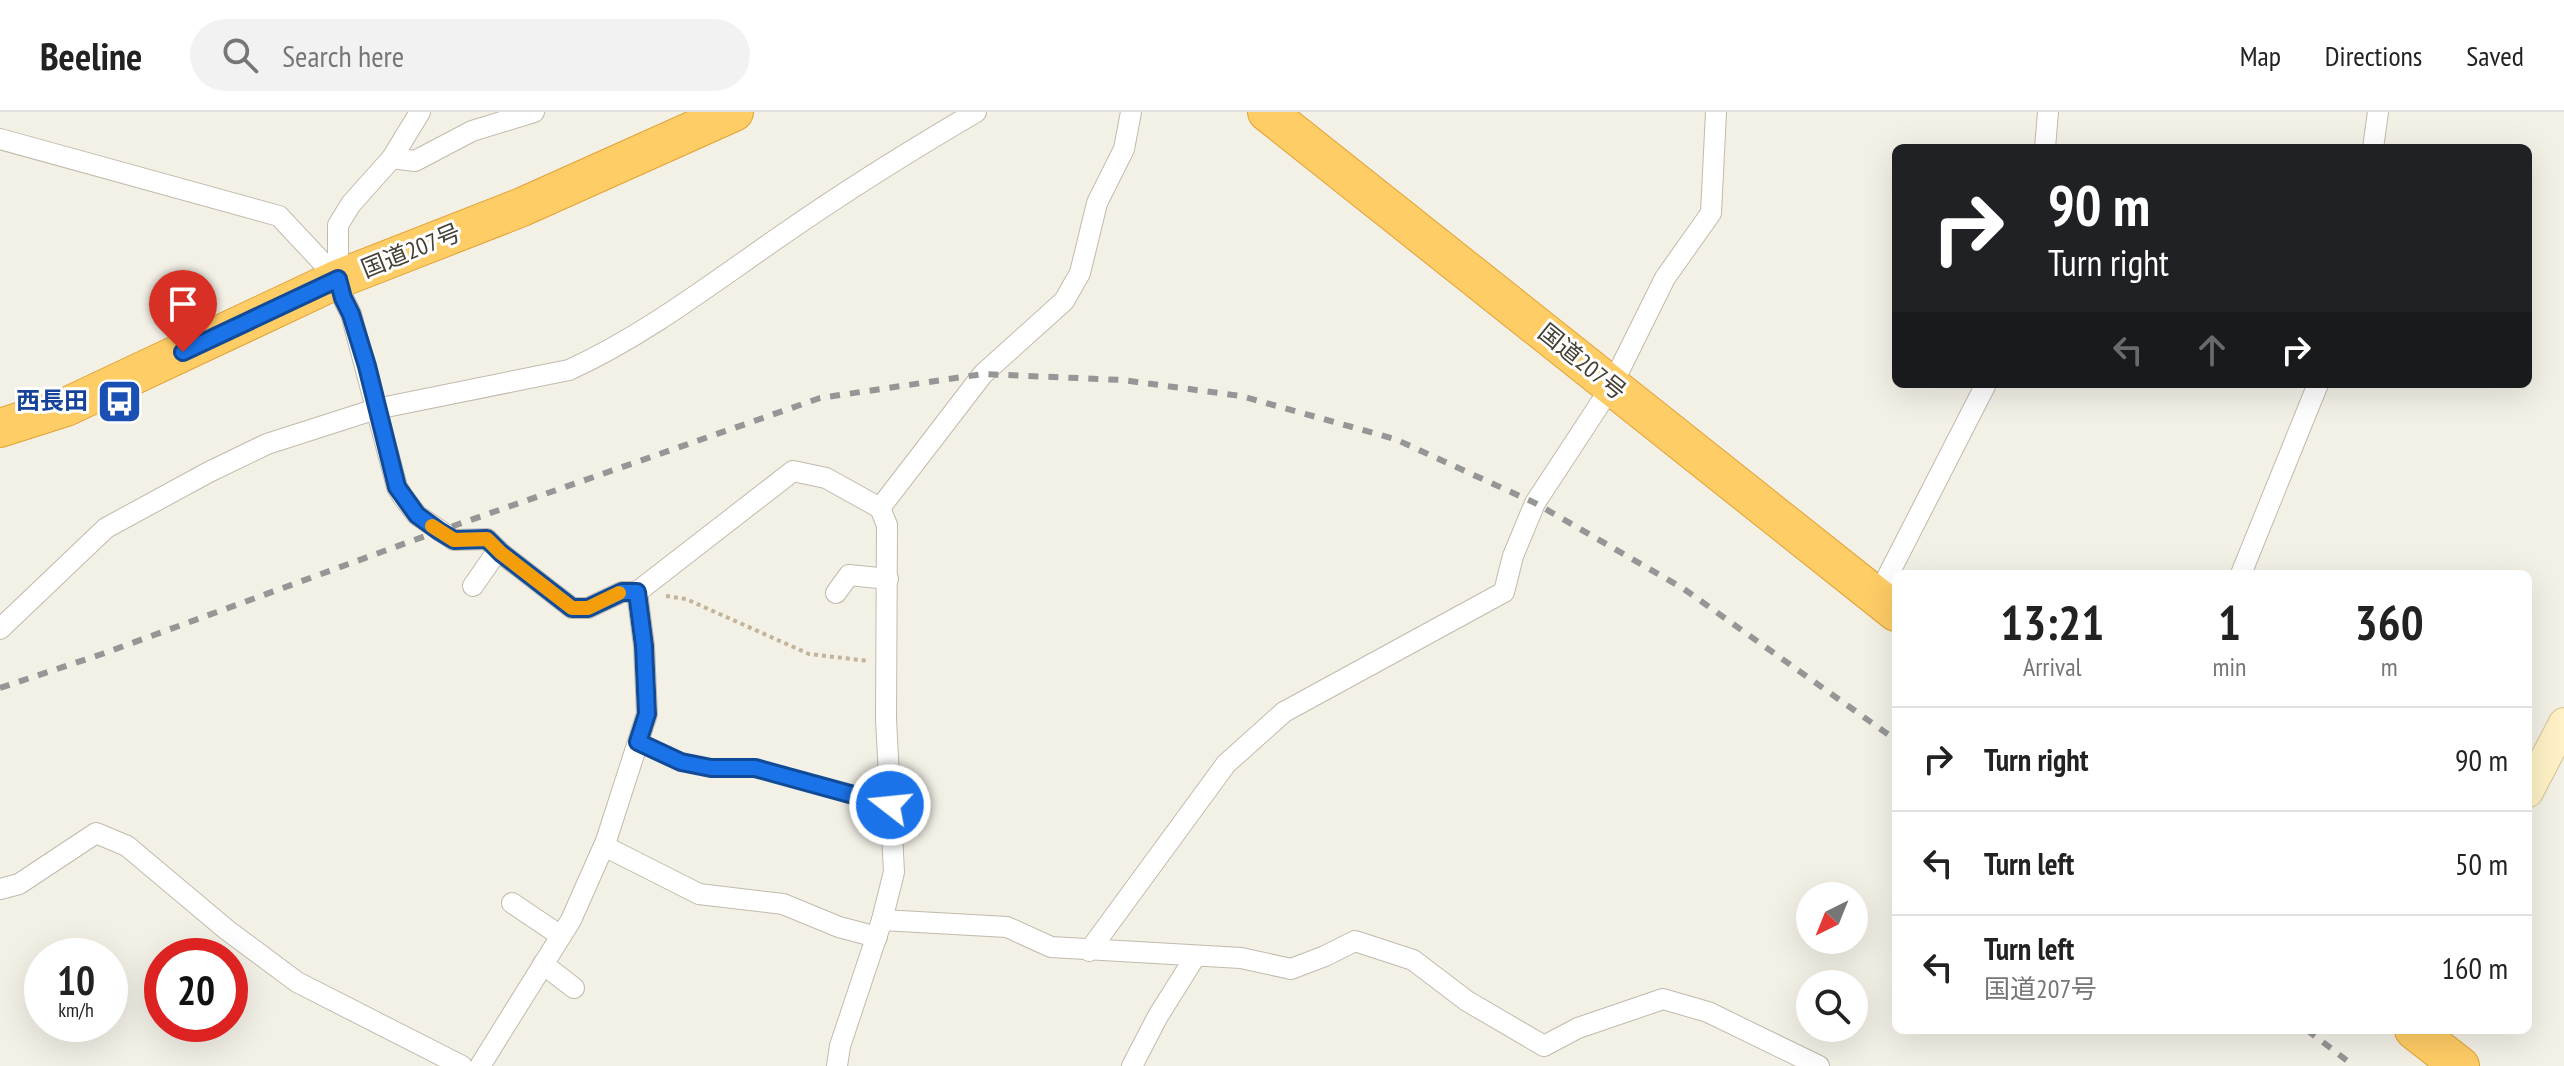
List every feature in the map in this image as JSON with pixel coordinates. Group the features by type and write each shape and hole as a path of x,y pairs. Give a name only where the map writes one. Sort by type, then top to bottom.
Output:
{"highway":[{"name":"国道207号","path":"0,428 66,407 338,279 522,207 734,112"},
{"name":"国道207号","path":"1267,112 1887,605"},
{"path":"2419,1034 2460,1066"}],"street":[{"path":"420,112 392,158 351,204 338,225 338,279 343,298 351,314 397,487 417,515 454,540 487,539 572,608 588,608 622,592 637,592 793,471 826,478 880,508 887,525 886,719 894,872 880,929 840,1046 837,1066"},
{"path":"392,158 415,161 472,131 534,112"},
{"path":"0,629 106,528 209,472 267,444 376,409 569,370 598,357 696,295 883,167 976,112"},
{"path":"880,508 983,374 1064,301 1080,273 1097,203 1124,149 1131,112"},
{"path":"1089,951 1226,764 1284,712 1504,592 1513,556 1535,503 1611,387 1665,278 1711,213 1716,112"},
{"path":"2045,144 2048,112"},
{"path":"2374,144 2378,112"},
{"path":"0,139 279,216 338,279"},
{"path":"1903,570 1984,388"},
{"path":"2243,570 2316,388"},
{"path":"473,586 498,550"},
{"path":"836,593 849,575 888,579"},
{"path":"480,1066 571,920 604,846 647,714 644,646 637,592"},
{"path":"2532,784 2564,723"},
{"path":"0,889 19,884 96,833 127,846 227,930 297,982 462,1066"},
{"path":"604,846 699,894 783,904 839,927 1007,927 1051,947 1241,958 1291,969 1355,941 1413,960 1467,1001 1544,1046 1578,1028 1663,999 1708,1012 1819,1066"},
{"path":"512,903 561,936"},
{"path":"1132,1066 1158,1016 1195,957"},
{"path":"543,964 574,988"}],"lane":[{"path":"638,742 681,762 711,768 755,768 890,805"}],"path":[{"path":"637,592 686,599 809,654 887,663"}],"railway":[{"path":"0,688 820,398 983,374 1122,380 1241,396 1395,439 1535,503 1684,589 1892,737"},
{"path":"2312,1034 2354,1066"}],"slow traffic":[{"path":"432,526 454,540 487,539 572,608 588,608 619,593"}],"place":[{"name":"西長田","path":"119,401"}],"route":[{"path":"183,352 338,279 367,366 397,487 417,515 454,540 487,539 572,608 588,608 622,592 637,592 644,646 647,714 638,742 681,762 711,768 755,768 890,805"}]}
